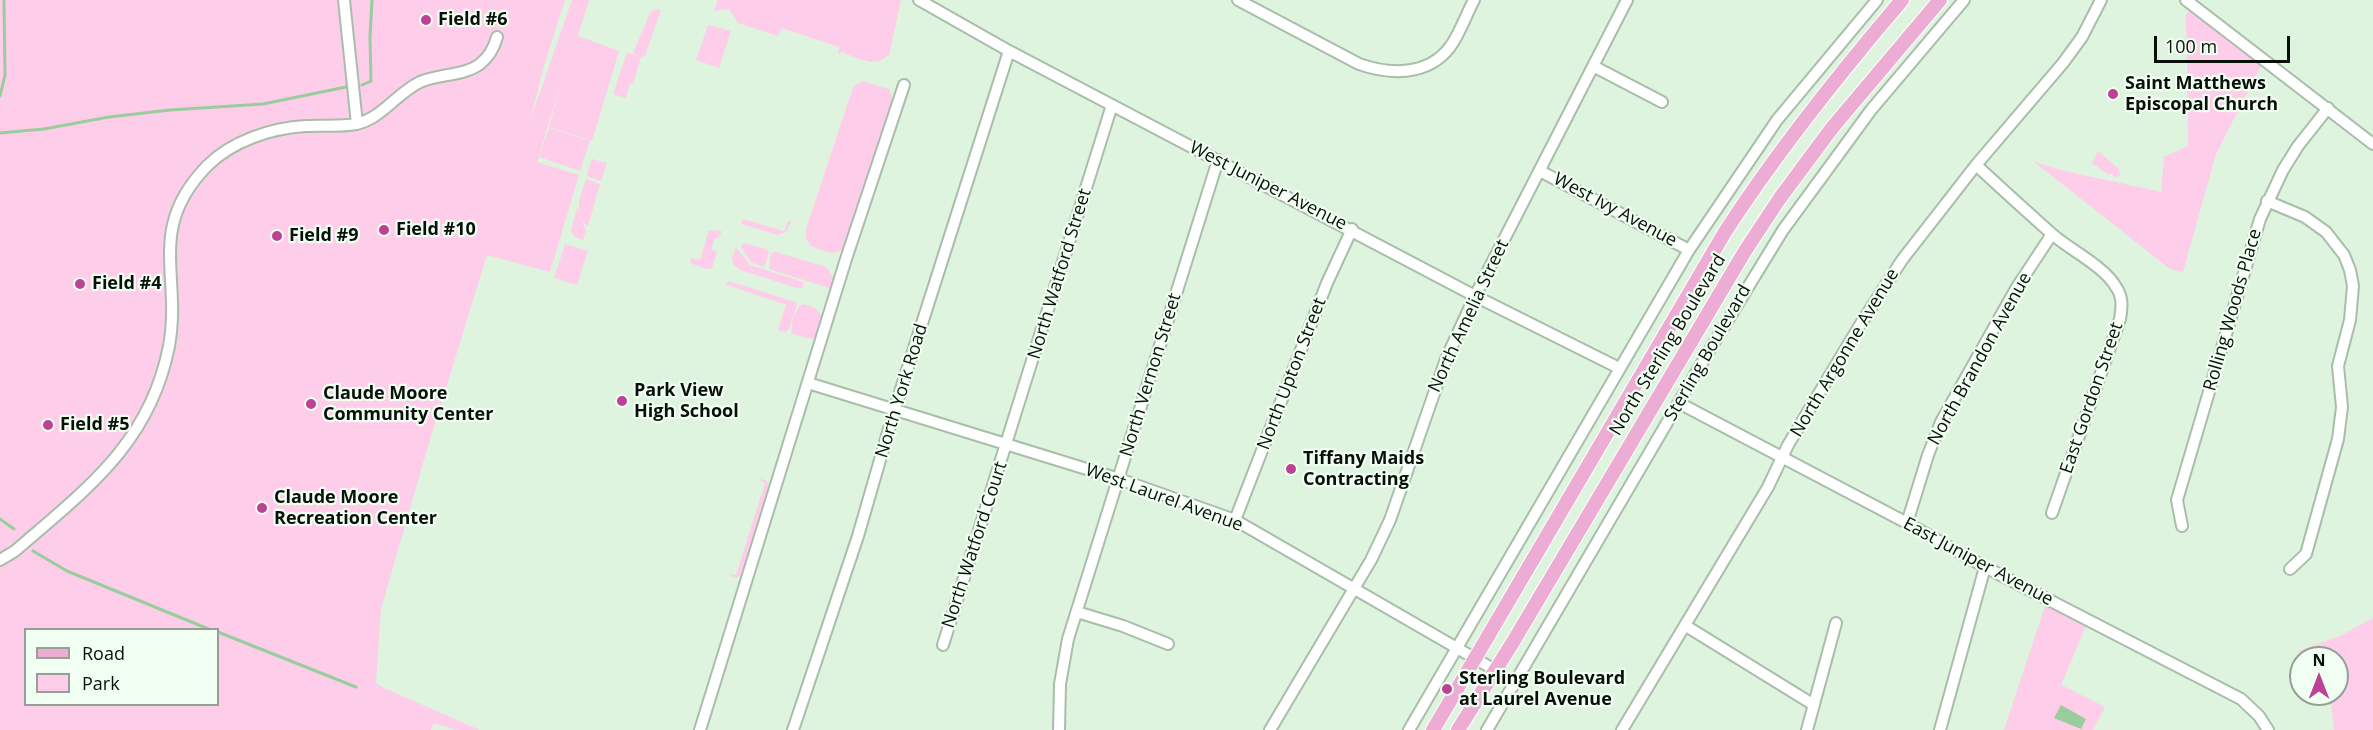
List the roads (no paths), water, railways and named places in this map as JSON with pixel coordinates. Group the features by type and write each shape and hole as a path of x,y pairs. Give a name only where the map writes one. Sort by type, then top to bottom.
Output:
{"main road":[{"name":"North Sterling Boulevard","path":"1433,730 1731,224 1784,146 1902,0"},
{"name":"North Sterling Boulevard","path":"1458,730 1762,225 1802,167 1851,103 1940,0"}],"street":[{"path":"344,0 357,124"},
{"name":"West Juniper Avenue","path":"919,0 1009,51 1352,229 1475,296 1619,368"},
{"path":"1238,0 1359,64 1377,70 1396,72 1417,69 1436,60 1450,46 1474,0"},
{"name":"North Amelia Street","path":"1270,730 1355,588 1390,520 1442,370 1475,296 1627,0"},
{"path":"1409,730 1689,250 1778,120 1877,0"},
{"name":"Sterling Boulevard","path":"1487,730 1758,268 1806,196 1871,110 1964,0"},
{"name":"North Argonne Avenue","path":"1622,730 1686,626 1768,487 1781,457 1880,293 1928,225 2063,63 2082,37 2101,0"},
{"path":"2186,0 2373,144"},
{"path":"0,560 15,551 97,480 126,446 140,423 157,387 169,345 171,317 169,243 172,226 185,195 208,165 225,152 255,137 286,129 357,124 370,118 405,90 421,81 479,65 487,58 497,38"},
{"name":"North York Road","path":"793,730 858,536 1009,51"},
{"path":"1593,66 1662,102"},
{"path":"700,730 846,259 904,85"},
{"name":"North Watford Street","path":"1008,444 1112,105"},
{"name":"Rolling Woods Place","path":"2181,526 2177,500 2247,258 2267,201 2298,146 2328,108"},
{"name":"North Vernon Street","path":"1059,730 1060,684 1068,639 1218,160"},
{"name":"East Gordon Street","path":"1976,165 2052,234 2116,285 2122,305 2120,319 2052,513"},
{"name":"West Ivy Avenue","path":"1540,171 1689,250"},
{"path":"2267,201 2305,217 2326,232 2344,255 2353,286 2350,320 2338,366 2342,407 2338,439 2306,554 2290,569"},
{"name":"North Upton Street","path":"1235,520 1323,293 1352,229"},
{"name":"North Brandon Avenue","path":"1907,523 1941,422 2017,287 2052,234"},
{"name":"West Laurel Avenue","path":"808,383 896,408 1119,479 1235,520 1495,670"},
{"name":"East Juniper Avenue","path":"1680,403 1907,523 1985,567 2241,699 2259,716 2268,730"},
{"name":"North Watford Court","path":"943,645 1008,444"},
{"path":"1940,730 1985,567"},
{"path":"1077,612 1123,626 1168,644"},
{"path":"1807,730 1836,623"},
{"path":"1686,626 1814,705"}],"waterway":[{"path":"0,96 5,75 4,0"},
{"path":"362,85 371,81 372,0"},
{"path":"0,133 44,129 109,117 170,110 263,104 346,87"},
{"path":"0,519 14,529"},
{"path":"33,551 67,571 206,628"},
{"path":"219,632 356,687"}],"place":[{"name":"Field #6","path":"426,20"},
{"name":"Saint Matthews Episcopal Church","path":"2113,94"},
{"name":"Field #10","path":"384,230"},
{"name":"Field #9","path":"277,236"},
{"name":"Field #4","path":"80,284"},
{"name":"Park View High School","path":"622,401"},
{"name":"Claude Moore Community Center","path":"311,404"},
{"name":"Field #5","path":"48,425"},
{"name":"Tiffany Maids Contracting","path":"1291,469"},
{"name":"Claude Moore Recreation Center","path":"262,508"},
{"name":"Sterling Boulevard at Laurel Avenue","path":"1447,689"}]}
